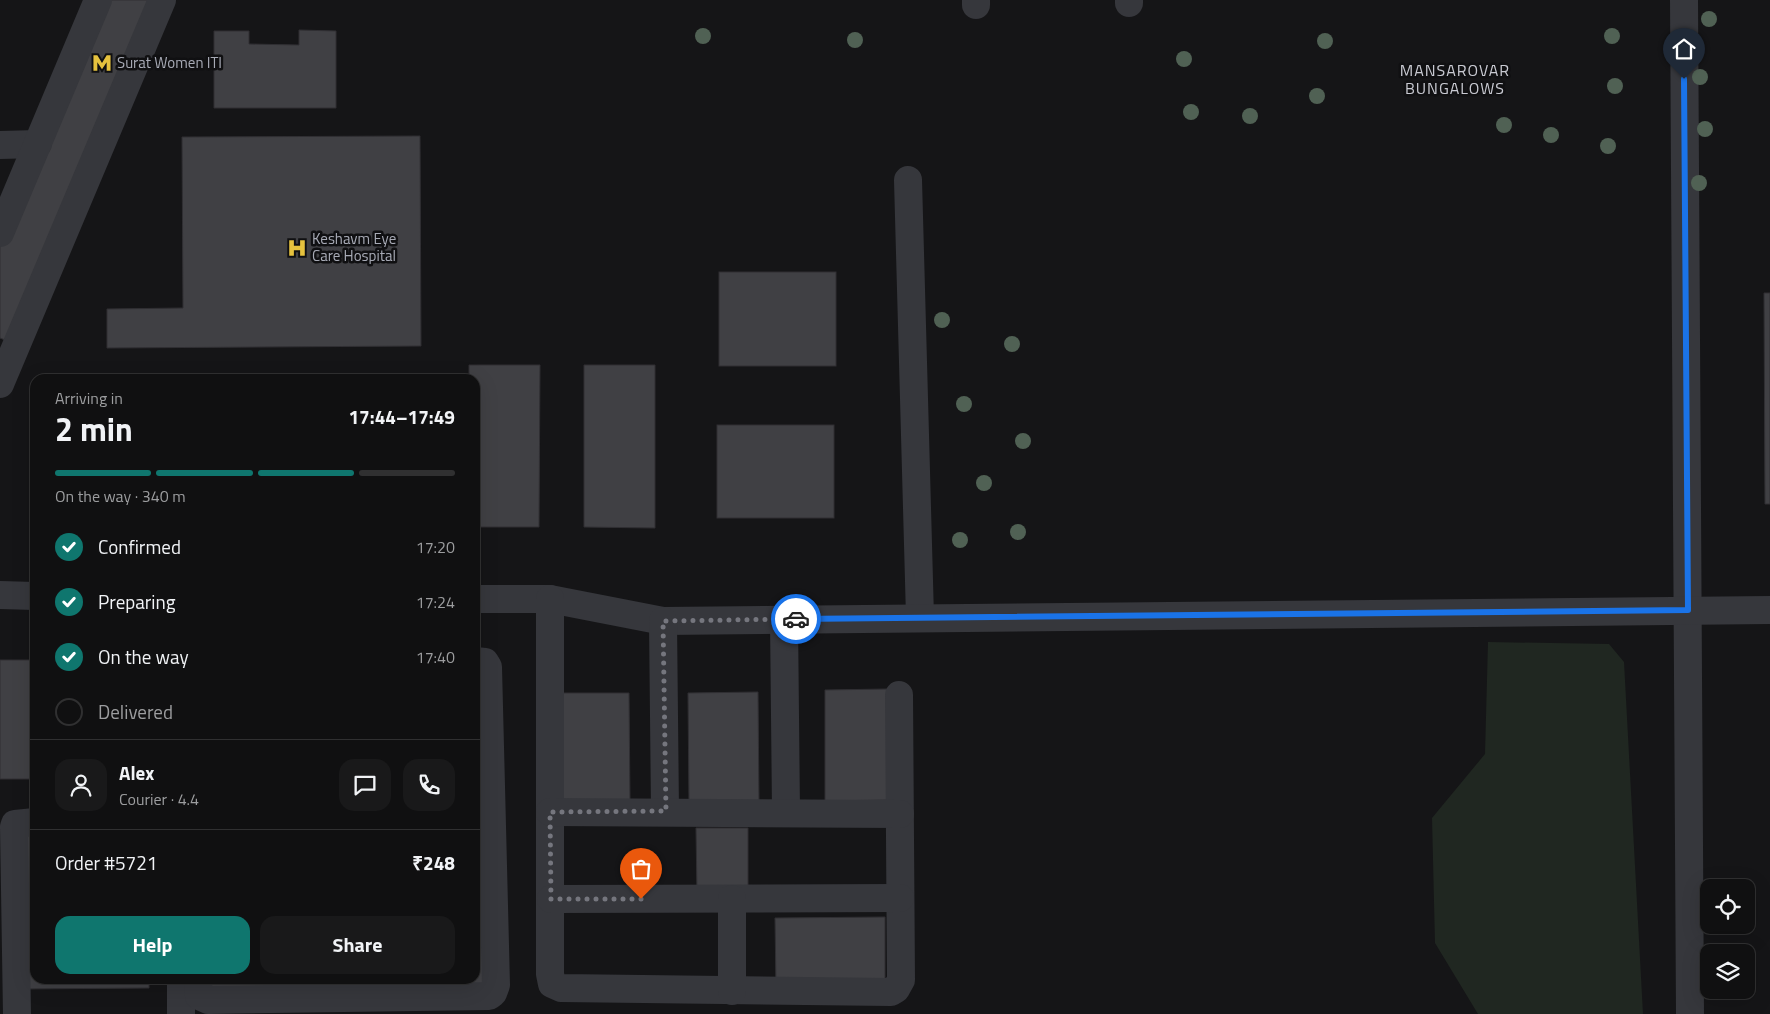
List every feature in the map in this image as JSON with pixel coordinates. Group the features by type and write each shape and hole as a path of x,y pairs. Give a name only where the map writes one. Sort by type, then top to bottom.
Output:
{"street":[{"path":"0,233 98,0"},
{"path":"2,374 162,0"},
{"path":"1684,0 1690,1014"},
{"path":"0,145 38,144"},
{"path":"908,180 920,617"},
{"path":"0,595 30,596"},
{"path":"480,599 550,599 663,621 1770,610"},
{"path":"550,599 550,974 552,984 570,990 895,991 901,980 899,695"},
{"path":"784,619 786,812"},
{"path":"663,621 666,811"},
{"path":"198,984 199,996 208,1000 294,989 398,988 489,996 493,993 496,985 484,868 483,817 488,666 485,662 480,662"},
{"path":"550,812 666,811 900,814"},
{"path":"17,1014 14,827 15,824 20,822 30,822"},
{"path":"551,899 900,898"},
{"path":"732,899 732,991"},
{"path":"181,984 181,1014"}],"shaded area":[{"path":"1488,642 1609,644 1624,662 1643,1014 1478,1014 1435,943 1432,818 1485,754"}],"building":[{"path":"87,0 168,0 22,347 0,338 0,207"},
{"path":"299,30 336,31 336,108 214,108 214,31 249,31 249,44 299,45"},
{"path":"420,136 421,346 107,348 107,309 183,308 182,137"},
{"path":"719,272 836,272 836,366 719,366"},
{"path":"1764,293 1770,293 1770,504 1765,504"},
{"path":"469,365 540,365 539,527 480,527 480,374 469,374"},
{"path":"584,365 655,365 655,528 584,527"},
{"path":"717,425 834,425 834,518 717,518"},
{"path":"0,660 30,660 30,779 0,779"},
{"path":"887,689 888,800 825,801 825,690"},
{"path":"758,692 759,802 689,803 688,693"},
{"path":"562,693 629,693 630,801 562,801"},
{"path":"20,824 30,824 30,897 21,897"},
{"path":"696,828 748,828 748,892 697,893"},
{"path":"480,886 487,886 488,991 416,992 415,984 480,984"},
{"path":"885,917 885,987 776,987 775,918"},
{"path":"18,952 30,952 30,984 149,984 149,988 18,989"},
{"path":"209,984 283,984 283,994 209,994"}],"way so far":[{"path":"641,899 551,899 550,812 666,811 663,621 796,619"}],"place":[{"name":"Surat Women ITI","path":"102,63"},
{"name":"Keshavm Eye Care Hospital","path":"297,248"}],"district":[{"name":"MANSAROVAR BUNGALOWS","path":"1455,79"}],"route":[{"path":"796,619 1688,610 1684,79"}]}
